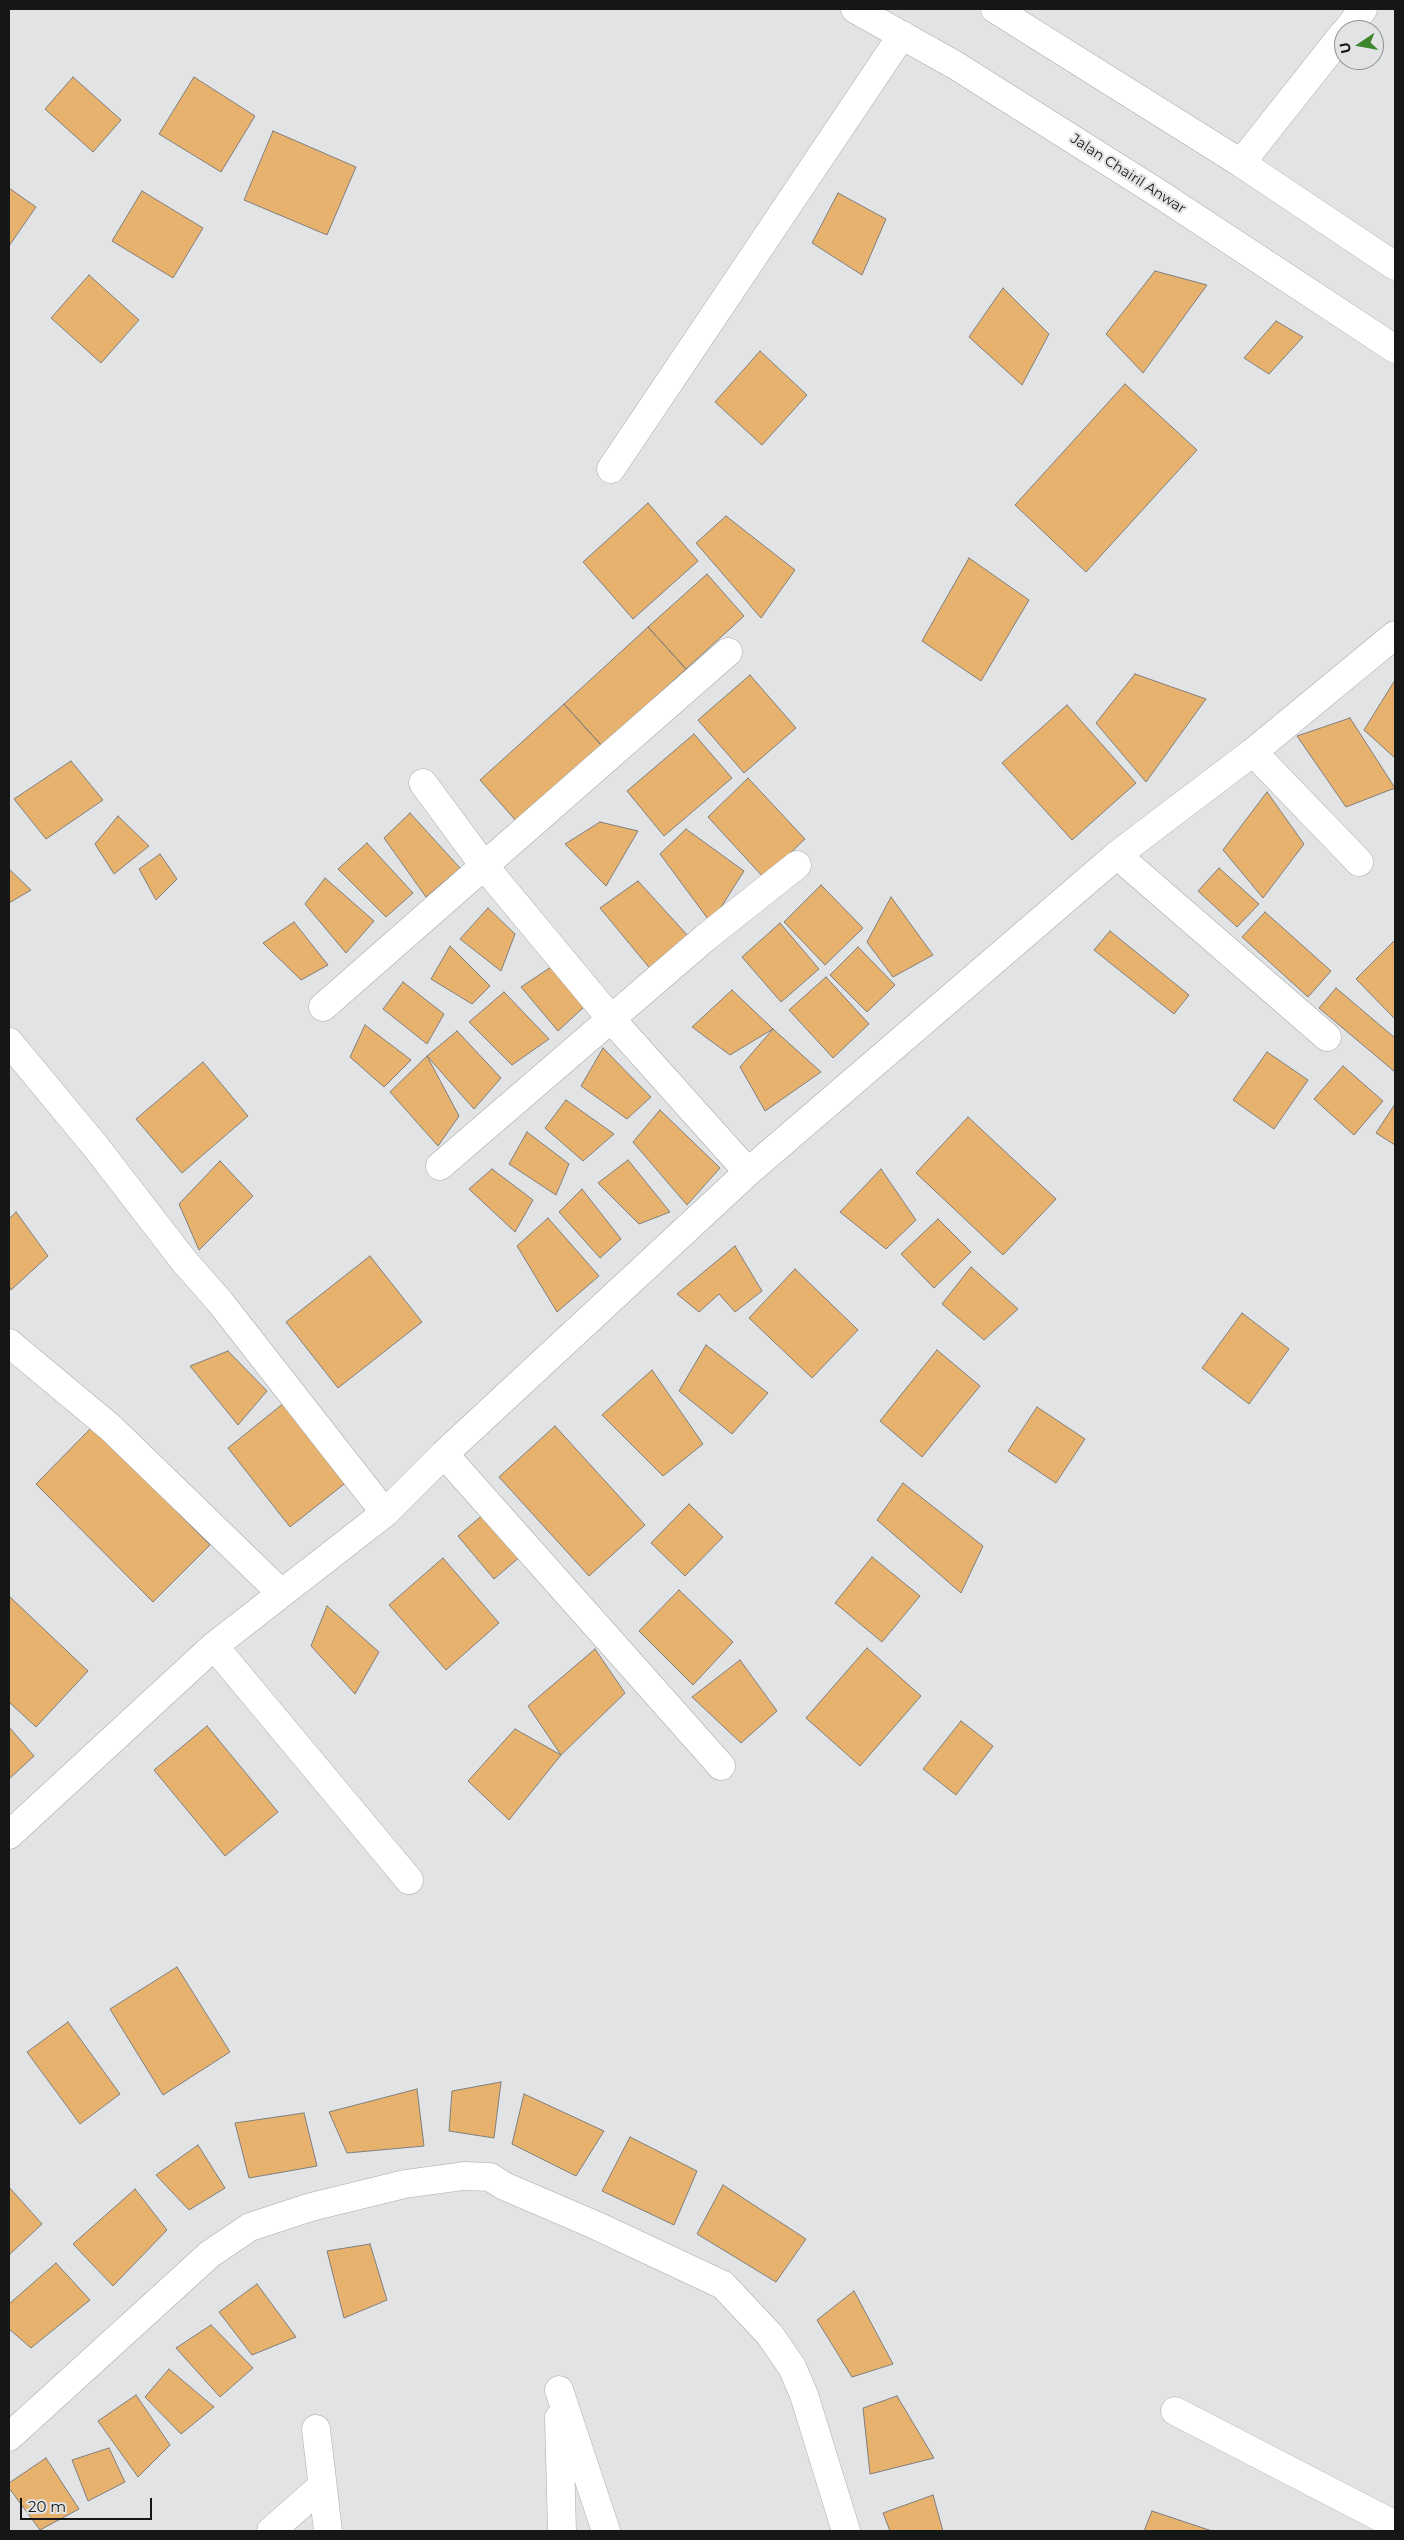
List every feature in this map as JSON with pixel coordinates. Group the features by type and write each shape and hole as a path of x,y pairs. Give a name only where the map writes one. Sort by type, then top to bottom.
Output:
{"street":[{"name":"Jalan Chairil Anwar","path":"855,9 955,65 1158,193 1395,349"},
{"path":"995,9 1241,163 1395,266"},
{"path":"1354,20 1363,9"},
{"path":"611,469 902,35"},
{"path":"1241,163 1334,46"},
{"path":"9,1835 214,1646 280,1592 385,1513 444,1454 748,1172 1117,855 1253,752 1395,635"},
{"path":"323,1007 728,652"},
{"path":"1253,752 1359,862"},
{"path":"423,783 484,867 612,1020 748,1172"},
{"path":"1117,855 1327,1037"},
{"path":"440,1166 612,1020 705,938 797,866"},
{"path":"9,1042 96,1147 184,1261 220,1302 385,1513"},
{"path":"9,1343 111,1428 280,1592"},
{"path":"444,1454 721,1766"},
{"path":"214,1646 409,1880"},
{"path":"9,2437 210,2254 250,2227 310,2207 405,2184 464,2176 490,2177 504,2186 595,2225 723,2285 770,2334 792,2367 804,2395 846,2531"},
{"path":"562,2531 559,2390 606,2531"},
{"path":"1176,2411 1395,2525"},
{"path":"316,2429 328,2531"},
{"path":"271,2531 322,2486"}],"building":[{"path":"73,77 121,120 93,152 45,109"},
{"path":"194,77 255,116 221,172 159,134"},
{"path":"273,131 356,167 327,235 244,200"},
{"path":"9,188 36,207 9,246"},
{"path":"142,191 203,228 173,278 112,241"},
{"path":"838,193 886,219 862,275 812,243"},
{"path":"1155,271 1207,285 1143,373 1106,334"},
{"path":"89,275 139,320 101,363 51,318"},
{"path":"1003,288 1049,334 1022,385 969,337"},
{"path":"1276,321 1303,337 1269,374 1244,358"},
{"path":"760,351 807,395 762,445 715,402"},
{"path":"1125,384 1197,450 1086,572 1015,505"},
{"path":"648,503 698,561 633,619 583,562"},
{"path":"726,516 795,570 761,618 696,543"},
{"path":"969,558 1029,600 981,681 922,641"},
{"path":"707,574 744,616 686,669 648,627"},
{"path":"648,627 686,669 602,746 564,704"},
{"path":"1135,674 1206,699 1146,782 1096,723"},
{"path":"750,675 796,728 744,773 698,720"},
{"path":"1395,680 1395,758 1364,730"},
{"path":"564,704 602,746 517,822 480,780"},
{"path":"1067,705 1136,783 1072,840 1002,763"},
{"path":"1350,718 1395,788 1346,807 1297,736"},
{"path":"694,734 732,778 664,836 627,791"},
{"path":"71,761 103,800 46,839 14,799"},
{"path":"748,778 805,839 764,878 708,817"},
{"path":"1267,792 1304,844 1263,898 1223,850"},
{"path":"410,813 460,868 426,897 384,838"},
{"path":"118,816 149,846 114,874 95,844"},
{"path":"600,822 638,831 606,886 565,844"},
{"path":"686,829 744,871 711,923 660,854"},
{"path":"367,843 413,893 386,917 338,869"},
{"path":"160,854 177,879 156,900 139,869"},
{"path":"1219,868 1259,904 1237,927 1198,891"},
{"path":"9,869 31,890 9,903"},
{"path":"325,878 374,921 346,953 305,904"},
{"path":"638,881 689,937 652,971 600,908"},
{"path":"821,885 863,928 825,965 784,922"},
{"path":"891,897 933,955 893,977 867,942"},
{"path":"488,908 515,934 501,971 460,939"},
{"path":"1265,912 1331,971 1308,997 1242,937"},
{"path":"294,922 328,965 301,980 263,943"},
{"path":"780,923 819,969 781,1002 742,957"},
{"path":"1110,931 1189,995 1174,1014 1094,950"},
{"path":"1395,940 1395,1019 1356,979"},
{"path":"450,946 490,986 472,1004 431,979"},
{"path":"858,947 895,985 867,1012 830,975"},
{"path":"554,965 585,1006 558,1031 521,987"},
{"path":"826,977 869,1024 833,1058 789,1010"},
{"path":"403,982 444,1014 427,1044 383,1009"},
{"path":"1336,988 1395,1038 1395,1072 1319,1008"},
{"path":"732,990 773,1029 730,1055 692,1027"},
{"path":"504,992 549,1039 512,1065 469,1022"},
{"path":"365,1025 411,1060 384,1087 350,1057"},
{"path":"773,1029 821,1072 765,1111 740,1067"},
{"path":"457,1031 501,1078 474,1109 427,1056"},
{"path":"603,1048 651,1097 627,1119 581,1086"},
{"path":"1267,1052 1308,1080 1274,1129 1233,1100"},
{"path":"427,1056 459,1116 438,1146 390,1092"},
{"path":"203,1062 248,1116 182,1173 136,1119"},
{"path":"1343,1066 1383,1101 1354,1135 1314,1099"},
{"path":"566,1100 614,1134 583,1161 545,1128"},
{"path":"1395,1104 1395,1145 1376,1133"},
{"path":"660,1110 720,1168 687,1205 633,1142"},
{"path":"968,1117 1056,1199 1003,1255 916,1173"},
{"path":"527,1132 569,1164 556,1195 509,1164"},
{"path":"628,1160 670,1212 639,1224 598,1183"},
{"path":"220,1161 253,1196 199,1250 179,1204"},
{"path":"492,1169 533,1200 515,1232 469,1189"},
{"path":"881,1169 916,1220 886,1249 840,1212"},
{"path":"582,1189 621,1239 600,1258 559,1212"},
{"path":"16,1212 48,1256 11,1290 9,1286 9,1219"},
{"path":"548,1218 599,1276 557,1312 517,1246"},
{"path":"938,1219 971,1252 934,1288 901,1254"},
{"path":"735,1246 762,1291 735,1312 719,1294 699,1312 677,1294"},
{"path":"370,1256 422,1322 338,1388 286,1322"},
{"path":"971,1267 1018,1309 984,1340 942,1304"},
{"path":"795,1269 858,1330 812,1378 749,1318"},
{"path":"1242,1313 1289,1349 1249,1404 1202,1368"},
{"path":"706,1345 768,1393 732,1434 679,1391"},
{"path":"937,1350 980,1386 922,1457 880,1421"},
{"path":"228,1351 267,1391 238,1425 190,1366"},
{"path":"652,1370 703,1444 663,1476 602,1415"},
{"path":"290,1398 353,1477 290,1527 228,1448"},
{"path":"1037,1407 1085,1439 1056,1483 1008,1451"},
{"path":"555,1426 645,1525 589,1576 499,1477"},
{"path":"92,1427 210,1545 153,1602 36,1484"},
{"path":"903,1483 983,1546 961,1593 877,1520"},
{"path":"689,1504 723,1537 685,1576 651,1543"},
{"path":"485,1513 521,1556 494,1579 458,1536"},
{"path":"872,1557 920,1596 882,1642 835,1603"},
{"path":"443,1558 499,1623 446,1670 389,1605"},
{"path":"679,1590 733,1642 693,1685 639,1631"},
{"path":"9,1596 88,1671 36,1727 9,1702"},
{"path":"327,1606 379,1652 355,1694 311,1646"},
{"path":"867,1648 921,1696 860,1766 806,1718"},
{"path":"595,1649 625,1693 561,1755 528,1706"},
{"path":"740,1660 777,1711 741,1743 692,1697"},
{"path":"961,1721 993,1746 956,1795 923,1769"},
{"path":"207,1726 278,1812 225,1856 154,1770"},
{"path":"9,1727 34,1756 9,1779"},
{"path":"515,1729 561,1755 509,1820 468,1781"},
{"path":"177,1967 230,2052 163,2095 110,2009"},
{"path":"68,2022 120,2094 80,2124 27,2052"},
{"path":"501,2082 494,2138 449,2131 452,2091"},
{"path":"417,2089 424,2146 347,2153 329,2112"},
{"path":"524,2094 604,2131 576,2176 512,2144"},
{"path":"304,2113 317,2166 249,2178 235,2123"},
{"path":"630,2137 697,2171 674,2225 602,2191"},
{"path":"198,2145 225,2188 189,2210 156,2175"},
{"path":"723,2185 806,2239 776,2282 697,2234"},
{"path":"9,2187 42,2224 9,2255"},
{"path":"135,2189 167,2230 113,2286 73,2244"},
{"path":"370,2244 387,2300 344,2318 327,2251"},
{"path":"56,2263 90,2300 31,2348 9,2329 9,2304"},
{"path":"257,2284 296,2337 252,2355 219,2312"},
{"path":"854,2291 893,2364 852,2377 817,2320"},
{"path":"211,2325 253,2368 220,2397 176,2348"},
{"path":"169,2369 214,2407 181,2434 145,2397"},
{"path":"136,2395 170,2445 138,2477 98,2421"},
{"path":"897,2396 934,2458 870,2474 863,2408"},
{"path":"109,2448 125,2482 88,2501 72,2460"},
{"path":"46,2458 79,2509 40,2530 9,2488 9,2483"},
{"path":"933,2495 943,2531 890,2531 883,2513"},
{"path":"1152,2511 1212,2531 1144,2531"}]}
